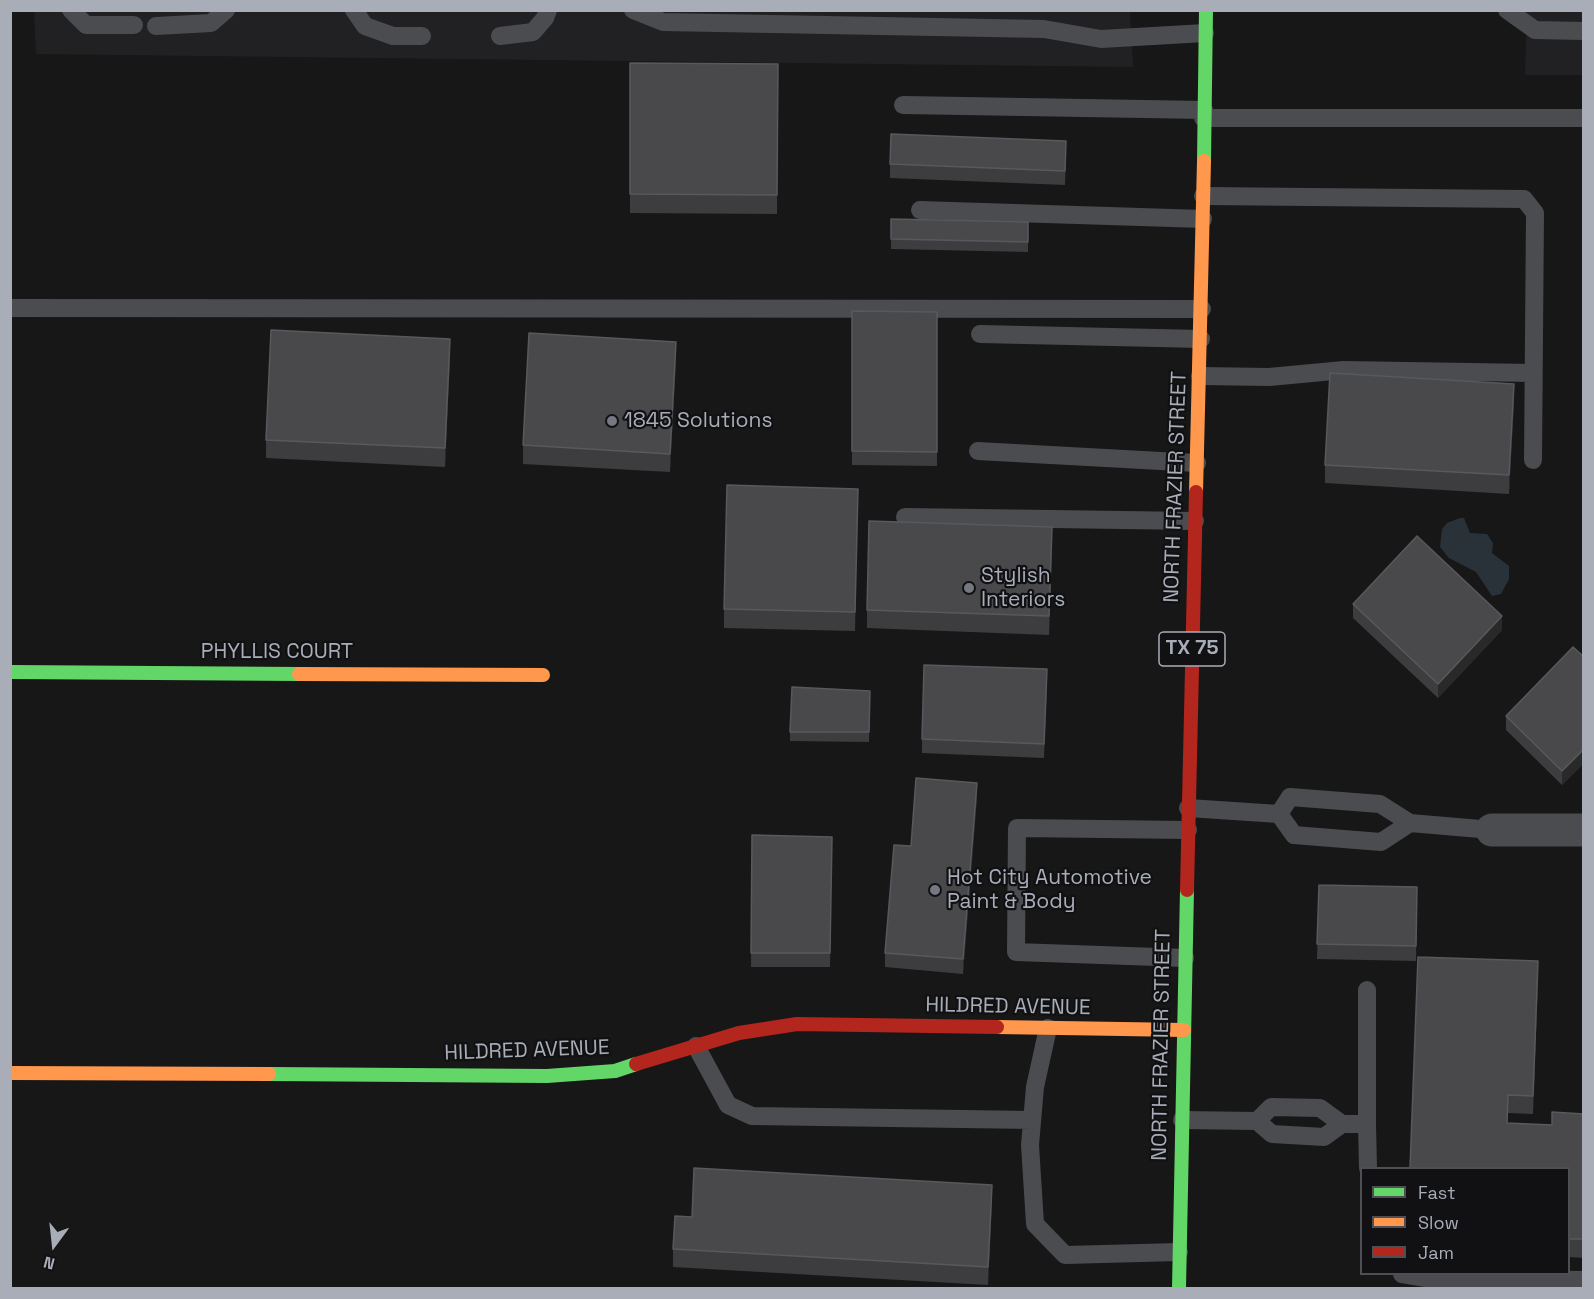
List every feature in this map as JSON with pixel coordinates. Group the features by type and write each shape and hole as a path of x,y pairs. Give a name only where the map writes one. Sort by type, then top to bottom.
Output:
{"street":[{"name":"NORTH FRAZIER STREET","path":"1179,1288 1188,808 1202,309 1206,10"},
{"name":"PHYLLIS COURT","path":"10,672 543,675"},
{"path":"1492,830 1584,830"},
{"name":"HILDRED AVENUE","path":"10,1073 547,1076 615,1071 739,1033 797,1024 1184,1030"}],"lane":[{"path":"71,10 86,25 134,25"},
{"path":"156,26 211,23 226,10"},
{"path":"354,10 365,26 393,36 422,36"},
{"path":"500,36 533,32 545,18 548,10"},
{"path":"633,10 663,22 1044,29 1101,39 1205,33"},
{"path":"1507,10 1535,30 1584,31"},
{"path":"903,105 1204,114 1584,118"},
{"path":"1203,196 1524,199 1535,213 1533,460"},
{"path":"920,210 1203,219"},
{"path":"10,308 1202,309"},
{"path":"980,334 1201,339"},
{"path":"1200,376 1269,377 1356,370 1533,373"},
{"path":"978,451 1197,463"},
{"path":"905,517 1196,521"},
{"path":"1279,814 1290,797 1380,804 1410,823 1492,830"},
{"path":"1188,808 1279,814"},
{"path":"1279,814 1294,835 1381,842 1410,823"},
{"path":"1185,958 1016,952 1017,828 1188,830"},
{"path":"1367,990 1368,1167"},
{"path":"1048,1028 1035,1087 1030,1145 1035,1224 1065,1255 1179,1252"},
{"path":"696,1046 728,1105 752,1116 1032,1120"},
{"path":"1257,1121 1271,1107 1320,1108 1342,1124"},
{"path":"1182,1120 1257,1121 1272,1134 1324,1137 1342,1124 1367,1124"},
{"path":"1408,1275 1426,1278 1584,1280"}],"shaded area":[{"path":"34,11 1130,11 1133,67 36,54"},
{"path":"1527,11 1583,11 1583,75 1525,75"},
{"path":"1464,518 1470,533 1487,534 1493,543 1492,553 1509,566 1509,579 1501,594 1492,596 1476,572 1449,558 1440,547 1442,529 1447,523"}],"building":[{"path":"630,63 778,64 777,195 630,194"},
{"path":"891,134 1066,141 1065,171 890,164"},
{"path":"891,219 1028,222 1028,242 891,239"},
{"path":"852,311 937,312 937,452 852,451"},
{"path":"271,330 450,339 445,448 266,440"},
{"path":"529,333 676,342 670,454 523,445"},
{"path":"1330,373 1514,384 1509,475 1325,465"},
{"path":"727,485 858,489 855,612 724,609"},
{"path":"869,521 1052,527 1049,616 867,610"},
{"path":"1417,536 1502,616 1438,684 1353,604"},
{"path":"1573,647 1584,657 1584,749 1562,771 1506,716"},
{"path":"924,665 1047,669 1044,744 922,739"},
{"path":"792,687 870,691 869,732 790,732"},
{"path":"916,778 977,783 963,959 885,953 894,845 911,846"},
{"path":"752,835 832,837 830,953 751,953"},
{"path":"1319,885 1417,887 1416,946 1317,944"},
{"path":"1418,957 1538,961 1533,1096 1508,1095 1507,1123 1552,1125 1552,1112 1584,1114 1584,1239 1570,1239 1570,1167 1410,1167"},
{"path":"694,1168 992,1185 988,1267 673,1249 675,1216 692,1217"}],"traffic: fast":[{"path":"1204,161 1206,10"},
{"path":"10,672 299,674"},
{"path":"1179,1288 1187,890"},
{"path":"269,1074 547,1076 615,1071 636,1064"}],"traffic: slow":[{"path":"1196,492 1204,161"},
{"path":"299,674 543,675"},
{"path":"997,1027 1184,1030"},
{"path":"10,1073 269,1074"}],"traffic: jam":[{"path":"1187,890 1196,492"},
{"path":"636,1064 739,1033 797,1024 997,1027"}],"place":[{"name":"1845 Solutions","path":"612,421"},
{"name":"Stylish Interiors","path":"969,588"},
{"name":"Hot City Automotive Paint & Body","path":"935,890"}]}
